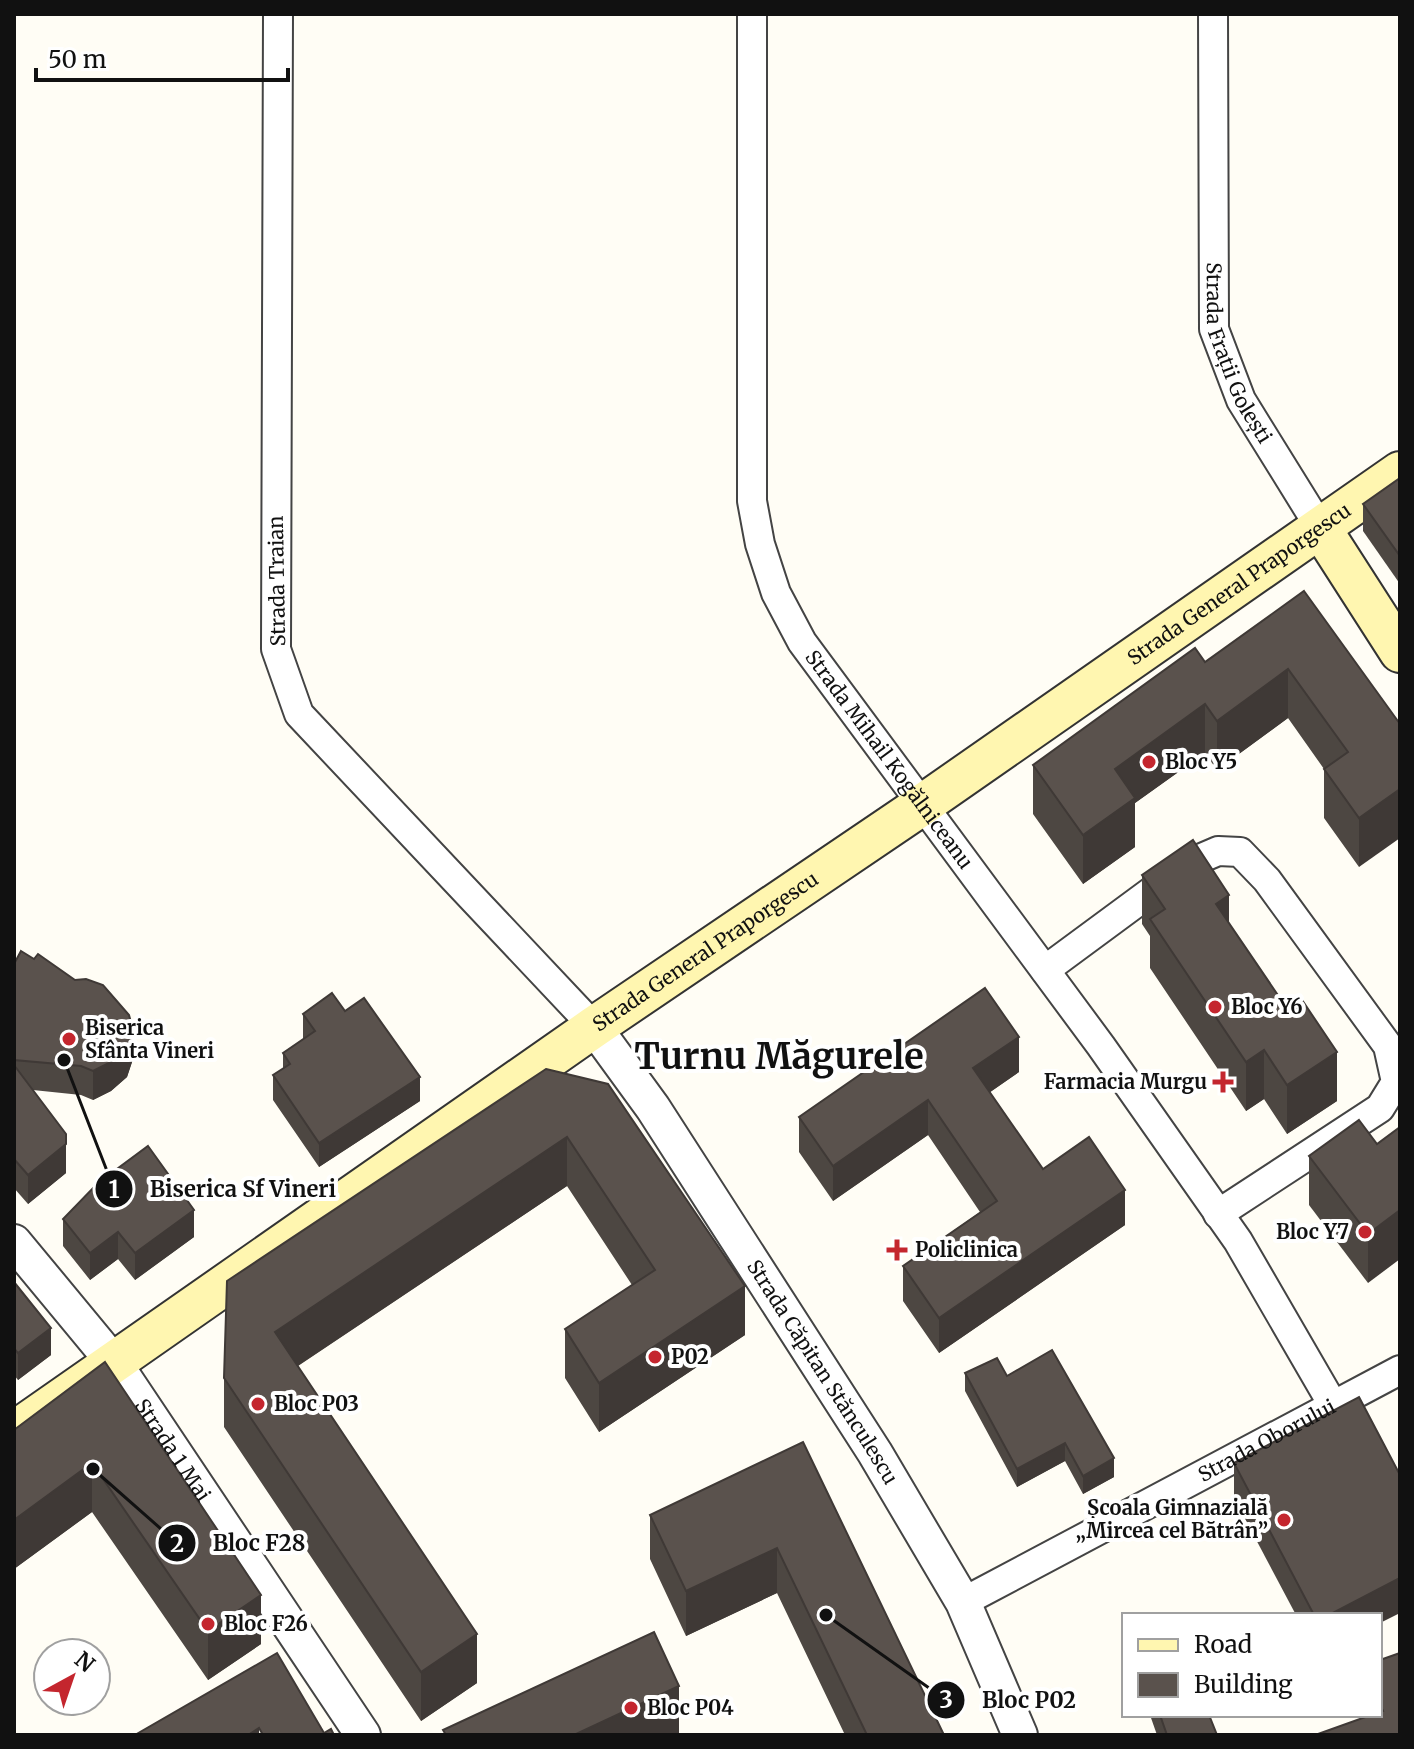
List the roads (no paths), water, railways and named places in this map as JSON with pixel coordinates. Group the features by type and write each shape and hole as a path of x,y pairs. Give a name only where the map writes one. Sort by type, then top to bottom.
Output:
{"main road":[{"name":"Strada General Praporgescu","path":"14,1432 594,1027 922,805 1400,472"},
{"name":"Strada Frații Golești","path":"1321,529 1400,652"}],"street":[{"name":"Strada Traian","path":"278,14 276,649 285,683 299,714 594,1027"},
{"name":"Strada Mihail Kogălniceanu","path":"752,14 752,501 760,544 776,593 802,642 1045,970 1218,1214 1333,1405"},
{"name":"Strada Frații Golești","path":"1213,14 1214,329 1241,400 1321,529"},
{"path":"1045,970 1190,863 1218,851 1240,852 1267,880 1388,1046 1396,1082 1380,1108 1218,1214"},
{"name":"Strada Căpitan Stănculescu","path":"594,1027 653,1108 861,1428 963,1602 1020,1735"},
{"name":"Strada 1 Mai","path":"14,1242 115,1364 363,1735"},
{"name":"Strada Oborului","path":"963,1602 1400,1370"}],"place":[{"name":"Bloc Y5","path":"1149,762"},
{"name":"Bloc Y6","path":"1215,1007"},
{"name":"Biserica Sfânta Vineri","path":"69,1039"},
{"name":"Biserica Sf Vineri","path":"64,1060"},
{"name":"Farmacia Murgu","path":"1223,1082"},
{"name":"Bloc Y7","path":"1365,1232"},
{"name":"Policlinica","path":"897,1250"},
{"name":"P02","path":"655,1357"},
{"name":"Bloc P03","path":"258,1404"},
{"name":"Bloc F28","path":"93,1469"},
{"name":"Școala Gimnazială „Mircea cel Bătrân”","path":"1284,1520"},
{"name":"Bloc P02","path":"826,1615"},
{"name":"Bloc F26","path":"208,1624"},
{"name":"Bloc P04","path":"631,1708"}],"district":[{"name":"Turnu Măgurele","path":"779,1056"}]}
